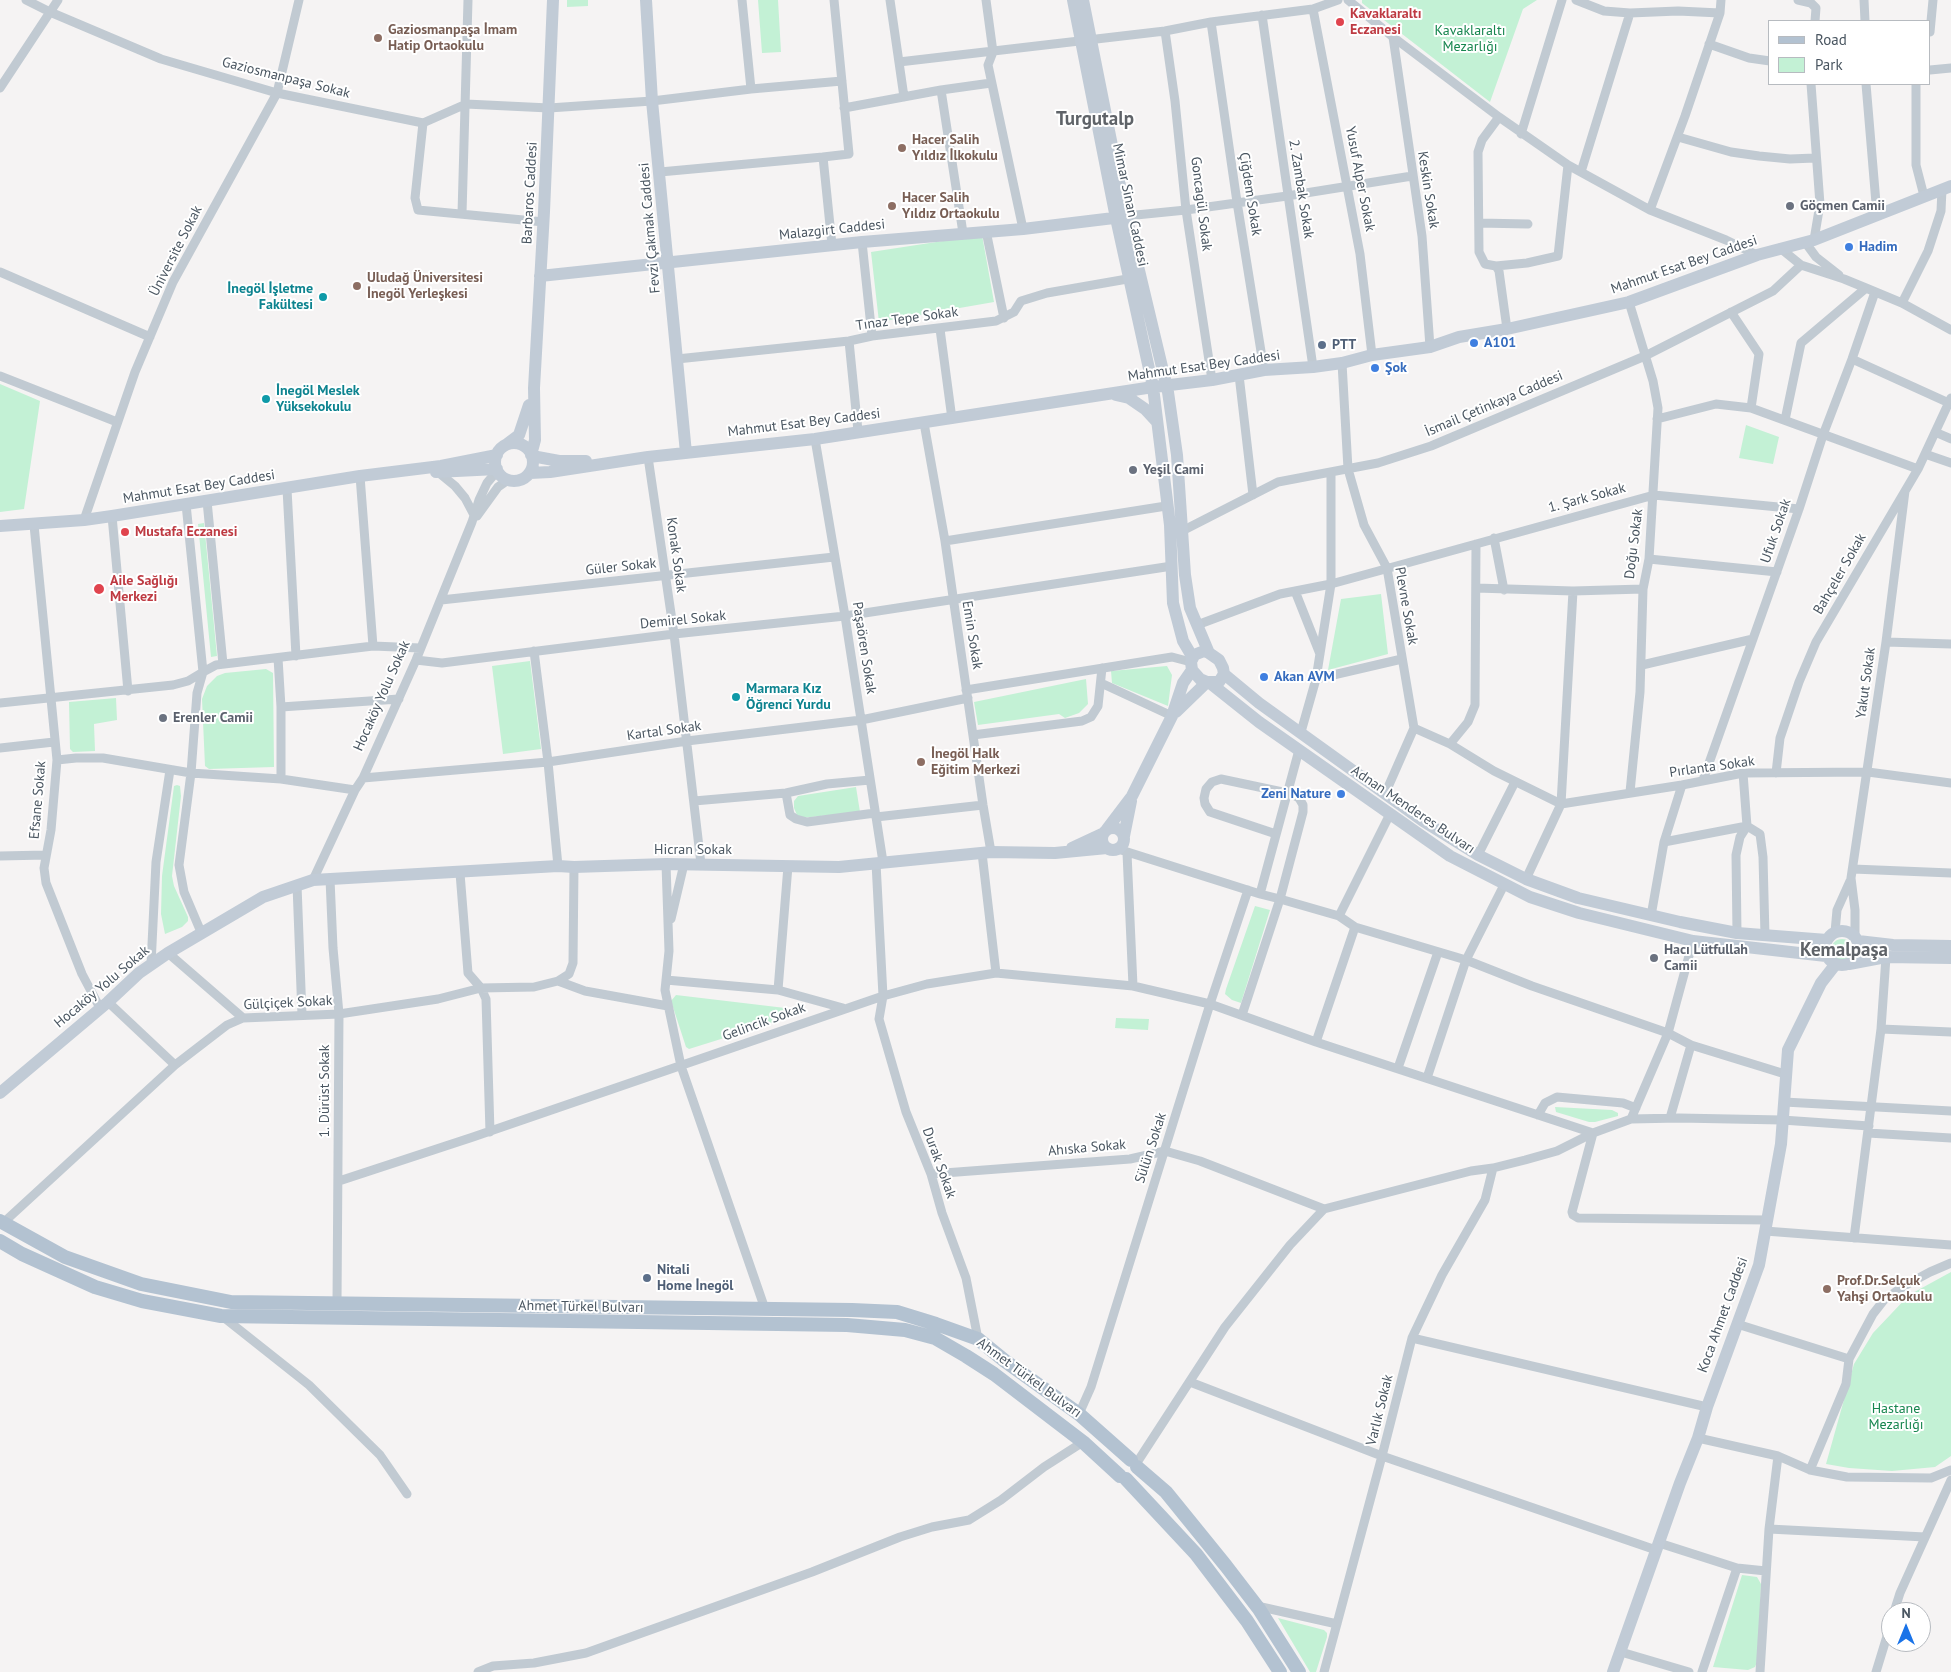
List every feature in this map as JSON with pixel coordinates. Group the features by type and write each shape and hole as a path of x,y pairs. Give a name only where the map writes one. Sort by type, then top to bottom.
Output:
{"main road":[{"name":"Barbaros Caddesi","path":"534,388 544,222 553,0"},
{"name":"Fevzi Çakmak Caddesi","path":"646,0 652,101 686,453"},
{"name":"Mimar Sinan Caddesi","path":"1073,0 1085,40 1121,217 1166,386"},
{"name":"Mimar Sinan Caddesi","path":"1083,0 1085,40"},
{"name":"Mahmut Esat Bey Caddesi","path":"618,462 924,424 1153,387 1239,376 1264,370 1342,363 1372,355 1430,347 1459,337 1507,329 1629,302 1757,255 1809,241 1947,188"},
{"name":"Malazgirt Caddesi","path":"540,276 862,242 1023,229 1121,217"},
{"name":"Mimar Sinan Caddesi","path":"1136,278 1153,387"},
{"path":"1166,386 1177,455 1182,532 1190,608 1209,653"},
{"path":"1117,850 1102,842 1104,832 1132,796 1172,716 1183,683 1192,663 1194,655 1204,651 1209,653 1219,660 1224,674 1219,682 1209,683 1200,679 1192,663 1184,641 1173,603 1170,525 1166,506 1153,387"},
{"path":"534,388 519,435 501,450 495,460 497,470 508,480 520,480 530,473 594,467 618,462"},
{"path":"530,473 532,467 531,455 535,440 534,388"},
{"path":"1111,394 1129,398 1145,409 1157,422"},
{"path":"401,471 449,464 517,444 523,446 531,455 559,461 618,462"},
{"path":"401,471 497,470"},
{"name":"Mahmut Esat Bey Caddesi","path":"0,526 84,520 401,471"},
{"name":"Adnan Menderes Bulvarı","path":"1224,674 1259,702 1424,821 1478,855 1526,879 1578,898 1651,916 1737,933 1764,936 1831,936 1845,931 1856,939 1893,946 1951,946"},
{"path":"1172,716 1209,683"},
{"name":"Adnan Menderes Bulvarı","path":"1209,683 1258,722 1450,856 1530,897 1579,913 1693,941 1830,960 1845,966 1886,957 1951,958"},
{"path":"1055,853 1117,850 1123,843 1132,796"},
{"path":"1055,853 1082,844 1104,832 1117,828 1124,836"},
{"name":"Hicran Sokak","path":"330,879 558,866 701,864 839,867 986,852 1055,853"},
{"name":"Hocaköy Yolu Sokak","path":"0,1093 139,973 168,953 201,932 263,898 296,885 314,880 330,879"},
{"path":"1830,960 1824,945 1831,936"},
{"path":"1849,964 1854,961 1859,952 1856,939"},
{"name":"Koca Ahmet Caddesi","path":"1613,1672 1657,1546 1698,1438 1707,1407 1758,1265 1767,1226 1781,1144 1788,1050 1821,983 1830,960"},
{"name":"Ahmet Türkel Bulvarı","path":"2,1222 65,1257 141,1284 231,1302 852,1310 898,1312 936,1324 978,1339 1005,1361 1079,1414 1166,1492 1256,1606 1299,1672"},
{"name":"Ahmet Türkel Bulvarı","path":"0,1241 22,1254 95,1287 142,1301 222,1316 847,1325 905,1330 935,1338 994,1374 1083,1442 1123,1478 1196,1554 1247,1620 1280,1672"},
{"path":"1123,1478 1135,1476 1135,1464"}],"street":[{"name":"Gaziosmanpaşa Sokak","path":"26,0 161,59 277,93 423,123"},
{"path":"0,88 58,0"},
{"name":"Üniversite Sokak","path":"84,520 135,372 173,282 277,93 299,0"},
{"path":"462,214 468,0"},
{"path":"742,0 751,89"},
{"path":"660,172 849,154 834,0"},
{"path":"890,0 904,97"},
{"path":"986,0 993,52 988,65 991,84 1023,229"},
{"path":"899,62 1165,31 1211,22 1313,9 1338,0"},
{"path":"1348,0 1498,117 1568,165 1650,210 1726,240 1757,255"},
{"path":"1521,134 1562,0"},
{"path":"1576,0 1604,11 1630,13 1678,11 1720,13"},
{"path":"1650,210 1710,44 1720,13 1721,0"},
{"path":"1798,0 1811,3 1816,8 1815,20"},
{"path":"1864,0 1865,20"},
{"path":"1931,21 1933,0"},
{"name":"Yusuf Alper Sokak","path":"1313,9 1360,254 1372,355"},
{"path":"1581,172 1630,13"},
{"name":"2. Zambak Sokak","path":"1262,15 1313,367"},
{"name":"Çiğdem Sokak","path":"1211,22 1264,370"},
{"name":"Goncagül Sokak","path":"1165,31 1175,101 1186,210 1212,380"},
{"name":"Keskin Sokak","path":"1393,37 1422,236 1430,347"},
{"path":"1710,44 1749,58 1768,62"},
{"path":"1931,70 1951,68"},
{"path":"544,222 418,210 415,198 423,123 466,104 549,108 652,101 751,89 842,81"},
{"path":"844,108 941,90 991,84"},
{"path":"1811,85 1815,158 1820,204 1809,241 1816,257 1844,279"},
{"path":"1866,85 1877,215"},
{"path":"1916,85 1916,165 1924,196"},
{"path":"941,90 964,233"},
{"path":"1498,117 1482,140 1478,152 1479,252 1485,264 1496,266 1527,263 1558,256 1568,165"},
{"path":"1678,136 1731,152 1790,159 1815,158"},
{"path":"823,157 832,245"},
{"path":"1121,217 1287,196 1412,176"},
{"path":"1902,303 1928,251 1947,188"},
{"path":"1479,223 1528,224"},
{"path":"986,231 1004,318 1014,312 1021,301 1047,293 1136,278"},
{"path":"862,242 872,336"},
{"path":"1780,248 1801,265 1844,279 1902,303 1951,330"},
{"name":"İsmail Çetinkaya Caddesi","path":"1182,532 1278,482 1378,463 1431,446 1645,356 1773,291 1801,265"},
{"path":"1496,266 1500,271 1507,329"},
{"path":"0,272 150,336"},
{"path":"1784,420 1801,343 1870,290"},
{"name":"Ufuk Sokak","path":"1703,780 1799,509 1823,435 1852,359 1870,290"},
{"name":"Doğu Sokak","path":"1629,302 1653,381 1658,408 1649,559 1643,589 1642,665 1630,792"},
{"path":"1731,312 1758,354 1751,408"},
{"name":"Tınaz Tepe Sokak","path":"677,359 849,341 872,336 996,321 1004,318"},
{"path":"940,329 952,419"},
{"path":"849,341 858,432"},
{"path":"1852,359 1950,400"},
{"name":"Plevne Sokak","path":"1342,363 1348,469 1364,525 1387,568 1414,728"},
{"path":"0,376 117,422"},
{"path":"1239,376 1254,495"},
{"name":"Bahçeler Sokak","path":"1776,773 1780,738 1799,682 1816,642 1918,469 1950,400"},
{"path":"1657,419 1716,404 1751,408 1918,469"},
{"name":"Emin Sokak","path":"924,424 946,541 983,805 996,972"},
{"path":"1935,432 1951,439"},
{"name":"Paşaören Sokak","path":"815,439 876,815 880,863 883,996"},
{"path":"1925,454 1951,463"},
{"name":"Konak Sokak","path":"648,458 674,634 701,864"},
{"path":"473,519 488,483 497,470"},
{"path":"438,472 465,498 473,519"},
{"path":"1302,732 1316,679 1331,584 1331,472"},
{"path":"360,476 373,646"},
{"path":"473,519 498,487 508,480"},
{"path":"287,489 296,656"},
{"name":"Yakut Sokak","path":"1852,874 1886,642 1905,491"},
{"name":"1. Şark Sokak","path":"1197,625 1280,594 1331,584 1654,495 1799,509"},
{"path":"207,501 223,664"},
{"path":"186,504 203,672 197,693 191,773 179,865 180,880 201,932"},
{"path":"946,541 1166,506"},
{"path":"112,516 128,691"},
{"name":"Hocaköy Yolu Sokak","path":"314,880 399,699 473,519"},
{"name":"Efsane Sokak","path":"34,524 57,760 51,830 44,868 50,893 82,974 104,1005 174,1065"},
{"path":"1494,538 1504,590"},
{"path":"1450,744 1468,722 1476,705 1476,544"},
{"name":"Güler Sokak","path":"441,600 834,557"},
{"path":"1649,559 1777,572"},
{"name":"Demirel Sokak","path":"416,660 442,663 674,634 845,616 1172,566"},
{"path":"1476,588 1573,591 1643,589"},
{"path":"1295,591 1320,654"},
{"path":"1526,879 1561,804 1573,591"},
{"path":"1642,665 1753,639"},
{"path":"1886,642 1951,644"},
{"path":"0,703 173,685 188,681 216,665 223,664 373,646 420,648"},
{"path":"534,651 548,762 558,866"},
{"name":"Kartal Sokak","path":"363,778 548,762 687,741 861,720 967,694 1102,668 1172,657 1192,663"},
{"path":"278,658 281,707 281,779"},
{"path":"1316,679 1402,659"},
{"path":"973,735 1082,721 1091,717 1098,706 1102,668"},
{"path":"1101,683 1172,716"},
{"path":"281,707 399,699"},
{"path":"1385,794 1414,728 1450,744 1494,772 1561,804"},
{"path":"0,748 54,742"},
{"path":"1260,894 1299,750"},
{"path":"57,760 102,758 191,773 281,779 355,790"},
{"path":"151,965 156,862 170,770"},
{"name":"Pırlanta Sokak","path":"1561,804 1682,785 1743,773 1868,772 1951,783"},
{"path":"1737,933 1736,855 1740,837 1747,826 1743,773"},
{"path":"1242,1015 1280,898 1304,812 1302,801 1288,793 1221,779 1209,785 1204,793 1204,804 1210,812 1276,834"},
{"path":"694,801 786,793 827,784 870,780"},
{"path":"1478,855 1515,782"},
{"path":"1651,916 1664,842 1682,785"},
{"path":"786,793 790,815 807,822 983,805"},
{"path":"1339,916 1390,814"},
{"path":"1664,842 1747,826 1760,834 1764,936"},
{"path":"1133,986 1117,850 1339,916 1355,927 1466,960 1532,986 1668,1033 1690,1045 1785,1074"},
{"path":"0,856 46,855"},
{"path":"666,864 669,951 665,990 668,1006 682,1066 765,1309"},
{"path":"668,929 684,864"},
{"path":"778,990 788,866"},
{"path":"558,981 569,974 573,962 574,867"},
{"path":"460,873 468,973 481,988 486,999 490,1132"},
{"path":"1852,874 1951,873"},
{"path":"1831,936 1837,910 1852,874"},
{"path":"1852,874 1856,939"},
{"name":"1. Dürüst Sokak","path":"330,879 333,948 339,1014 337,1303"},
{"path":"1427,1078 1466,960 1504,884"},
{"path":"296,885 302,1016"},
{"name":"Sülün Sokak","path":"1079,1414 1092,1387 1210,1004 1248,890"},
{"path":"1316,1042 1355,927"},
{"path":"1631,1119 1668,1033 1693,941"},
{"path":"1398,1068 1438,952"},
{"path":"168,953 244,1018"},
{"path":"1854,1238 1870,1107 1882,1029 1886,957"},
{"name":"Gelincik Sokak","path":"338,1181 490,1132 844,1008 927,984 996,972 1133,986 1210,1004 1316,1042 1593,1133"},
{"path":"666,980 778,990 844,1008"},
{"path":"558,981 585,991 668,1006"},
{"name":"Gülçiçek Sokak","path":"2,1222 174,1065 227,1024 244,1018 339,1014 438,999 481,988 534,987 558,981"},
{"name":"Durak Sokak","path":"883,996 879,1020 906,1112 931,1174 942,1213 966,1278 978,1339"},
{"path":"1882,1029 1951,1032"},
{"path":"1670,1118 1690,1045"},
{"path":"1538,1115 1545,1102 1557,1098 1623,1103 1636,1108"},
{"path":"1784,1102 1951,1111"},
{"path":"1135,1464 1225,1328 1290,1245 1324,1209 1470,1171 1493,1168 1557,1151 1593,1133 1631,1119 1782,1120 1951,1138"},
{"path":"1593,1133 1572,1212 1578,1218 1767,1226 1854,1238 1951,1245"},
{"name":"Ahıska Sokak","path":"931,1174 1130,1159 1165,1151 1200,1161 1324,1209"},
{"name":"Varlık Sokak","path":"1324,1672 1412,1338 1442,1275 1485,1200 1493,1168"},
{"path":"1810,1470 1846,1384 1849,1359 1873,1314 1884,1300 1904,1286 1951,1263"},
{"path":"222,1316 309,1385 380,1455 407,1494"},
{"path":"1737,1324 1849,1359"},
{"path":"1412,1338 1707,1407"},
{"path":"1190,1382 1382,1456 1657,1546 1737,1568 1766,1571"},
{"path":"1698,1438 1778,1456 1810,1470 1847,1477 1931,1478 1951,1470"},
{"path":"478,1672 493,1666 534,1663 586,1653 812,1572 900,1537 969,1520 1001,1500 1044,1467 1083,1442"},
{"path":"1760,1672 1769,1529 1778,1456"},
{"path":"1897,1602 1951,1480"},
{"path":"1769,1529 1926,1537"},
{"path":"1702,1672 1737,1568"},
{"path":"1256,1606 1337,1624"},
{"path":"1620,1652 1689,1672"},
{"path":"1876,1672 1882,1652"}],"green space":[{"path":"567,0 588,0 588,6 567,7"},
{"path":"758,0 778,0 781,52 762,53"},
{"name":"Kavaklaraltı Mezarlığı","path":"1362,0 1537,0 1523,9 1490,102 1362,3"},
{"path":"982,235 994,302 879,322 871,252"},
{"path":"0,384 40,401 24,509 0,512"},
{"path":"1746,425 1779,437 1773,464 1739,458"},
{"path":"204,523 217,656 211,657 198,524"},
{"path":"1381,594 1388,654 1328,670 1341,599"},
{"path":"530,661 541,749 503,754 492,666"},
{"path":"1167,666 1172,675 1168,706 1112,683 1111,671"},
{"path":"266,669 273,673 274,767 209,769 205,766 202,699 207,686 217,676 225,673"},
{"path":"1086,679 1088,704 1079,713 1065,718 1059,714 978,725 974,702"},
{"path":"116,698 117,720 94,724 95,751 73,752 70,749 69,702"},
{"path":"174,786 180,786 181,796 172,876 188,921 182,927 165,934 161,914 162,876"},
{"path":"856,787 860,812 801,818 797,815 794,808 794,801 798,796"},
{"path":"1255,906 1270,910 1241,1003 1232,1000 1225,994"},
{"path":"1842,939 1850,942 1853,950 1850,958 1842,961 1834,958 1831,950 1834,942"},
{"path":"676,995 802,1010 801,1014 689,1049 686,1047 671,1001"},
{"path":"1116,1018 1149,1019 1148,1030 1115,1028"},
{"path":"1555,1107 1612,1110 1618,1113 1618,1116 1589,1122 1556,1112"},
{"name":"Hastane Mezarlığı","path":"1951,1272 1951,1456 1935,1467 1892,1471 1849,1468 1826,1464 1854,1364 1873,1333 1909,1295"},
{"path":"1742,1575 1757,1577 1761,1584 1758,1660 1755,1667 1748,1670 1713,1667"},
{"path":"1278,1618 1324,1630 1327,1633 1316,1672 1310,1672"}],"place":[{"name":"Kavaklaraltı Eczanesi","path":"1340,22"},
{"name":"Gaziosmanpaşa İmam Hatip Ortaokulu","path":"378,38"},
{"name":"Hacer Salih Yıldız İlkokulu","path":"902,148"},
{"name":"Hacer Salih Yıldız Ortaokulu","path":"892,206"},
{"name":"Göçmen Camii","path":"1790,206"},
{"name":"Hadim","path":"1849,247"},
{"name":"Uludağ Üniversitesi İnegöl Yerleşkesi","path":"357,286"},
{"name":"İnegöl İşletme Fakültesi","path":"323,297"},
{"name":"A101","path":"1474,343"},
{"name":"PTT","path":"1322,345"},
{"name":"Şok","path":"1375,368"},
{"name":"İnegöl Meslek Yüksekokulu","path":"266,399"},
{"name":"Yeşil Cami","path":"1133,470"},
{"name":"Mustafa Eczanesi","path":"125,532"},
{"name":"Aile Sağlığı Merkezi","path":"99,589"},
{"name":"Akan AVM","path":"1264,677"},
{"name":"Marmara Kız Öğrenci Yurdu","path":"736,697"},
{"name":"Erenler Camii","path":"163,718"},
{"name":"İnegöl Halk Eğitim Merkezi","path":"921,762"},
{"name":"Zeni Nature","path":"1341,794"},
{"name":"Hacı Lütfullah Camii","path":"1654,958"},
{"name":"Nitali Home İnegöl","path":"647,1278"},
{"name":"Prof.Dr.Selçuk Yahşi Ortaokulu","path":"1827,1289"}],"district":[{"name":"Turgutalp","path":"1095,120"},
{"name":"Kemalpaşa","path":"1844,951"}]}
